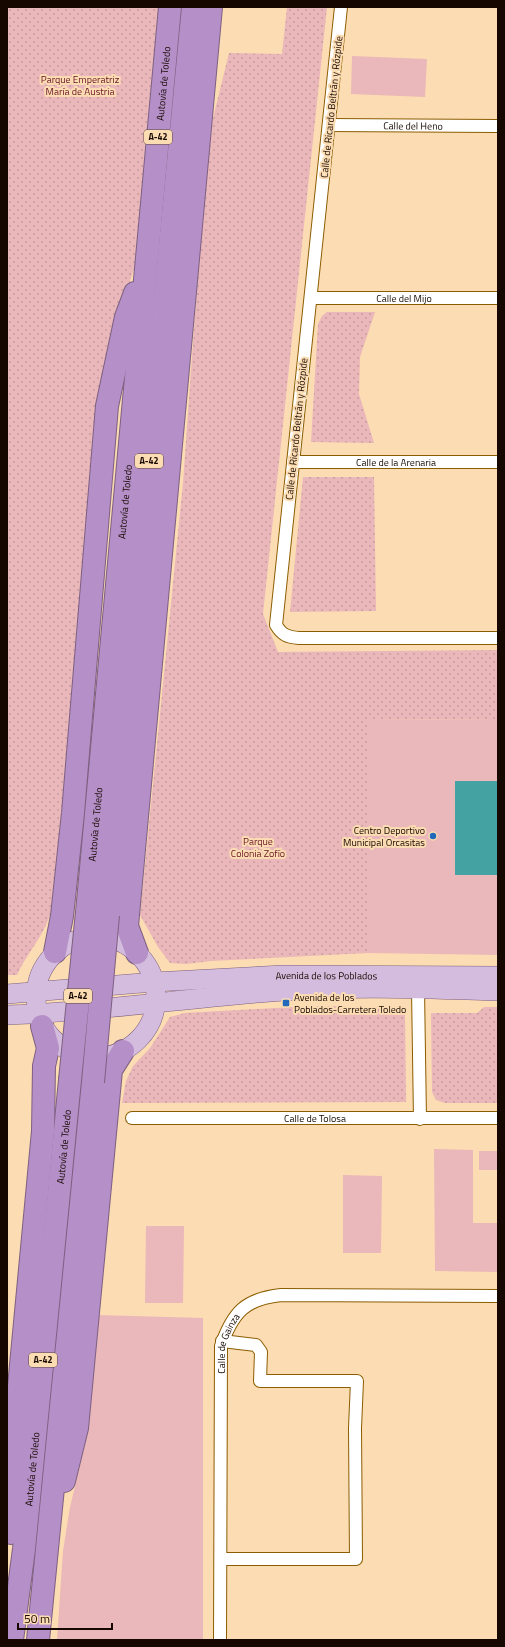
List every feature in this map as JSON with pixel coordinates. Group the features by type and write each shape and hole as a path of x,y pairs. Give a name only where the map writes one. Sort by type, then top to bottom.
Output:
{"highway":[{"name":"Autovía de Toledo","path":"12,1640 24,1549 87,912 170,7"},
{"name":"A-42","path":"38,1640 93,1082 156,390 193,7"},
{"path":"137,953 128,926 211,7"},
{"path":"55,952 62,916 73,813 107,406 126,317 145,268"},
{"path":"7,1584 15,1481 18,1396 43,1131 44,1066 48,1048 40,1020"},
{"path":"46,1556 78,1428 111,1070 124,1051"},
{"path":"7,1624 8,1640"}],"main road":[{"path":"103,938 116,941 137,953 147,966 154,982 156,1002 149,1027 138,1040 124,1051 109,1056 93,1058 72,1053 55,1042 40,1020 36,992 44,964 55,952 76,940 103,938"},
{"name":"Avenida de los Poblados","path":"7,994 154,982 290,975 498,976"},
{"name":"Avenida de los Poblados","path":"7,1015 40,1020 156,1002 285,991 418,989 498,991"}],"street":[{"name":"Calle de Ricardo Beltrán y Rózpide","path":"341,7 276,625 281,633 288,637 300,638 498,638"},
{"name":"Calle del Heno","path":"329,125 498,126"},
{"name":"Calle del Mijo","path":"311,298 498,298"},
{"name":"Calle de la Arenaria","path":"293,462 498,462"},
{"path":"418,989 420,1118"},
{"name":"Calle de Tolosa","path":"132,1118 498,1118"},
{"name":"Calle de Gainza","path":"220,1640 220,1346 230,1322 241,1309 251,1302 267,1297 281,1295 498,1296"},
{"path":"221,1559 356,1559 355,1428 357,1381 260,1381 261,1352 256,1345 222,1341"},
{"path":"7,1494 18,1396"}],"green space":[{"name":"Parque Emperatriz María de Austria","path":"7,7 162,7 135,265 115,331 102,398 52,907 50,916 42,934 21,966 17,975 7,975"},
{"name":"Parque Colonia Zofío","path":"287,7 327,7 263,614 278,652 498,650 498,719 368,720 368,953 211,961 186,964 170,963 158,947 140,915 183,483 204,188 213,118 229,53 282,54"},
{"path":"352,56 427,59 425,97 351,94"},
{"path":"327,312 375,312 360,357 359,394 374,443 311,442 318,324 322,316"},
{"path":"303,477 374,477 376,611 290,612"},
{"name":"Centro Deportivo Municipal Orcasitas","path":"498,719 498,955 368,953 368,720"},
{"path":"310,1006 395,1007 402,1009 405,1014 406,1102 122,1103 126,1081 133,1066 150,1048 170,1017 185,1013"},
{"path":"484,1007 498,1007 498,1103 445,1103 436,1100 432,1092 431,1013 477,1013"},
{"path":"434,1149 473,1150 473,1223 498,1223 498,1272 435,1271"},
{"path":"479,1151 498,1151 498,1170 479,1170"},
{"path":"343,1175 382,1176 381,1253 343,1253"},
{"path":"146,1226 184,1226 183,1303 145,1303"},
{"path":"98,1315 203,1318 203,1640 57,1640 63,1551 70,1507 88,1432"}],"water":[{"path":"455,781 498,781 498,875 455,875"}],"place":[{"name":"Centro Deportivo Municipal Orcasitas","path":"433,836"},
{"name":"Avenida de los Poblados-Carretera Toledo","path":"286,1003"}]}
